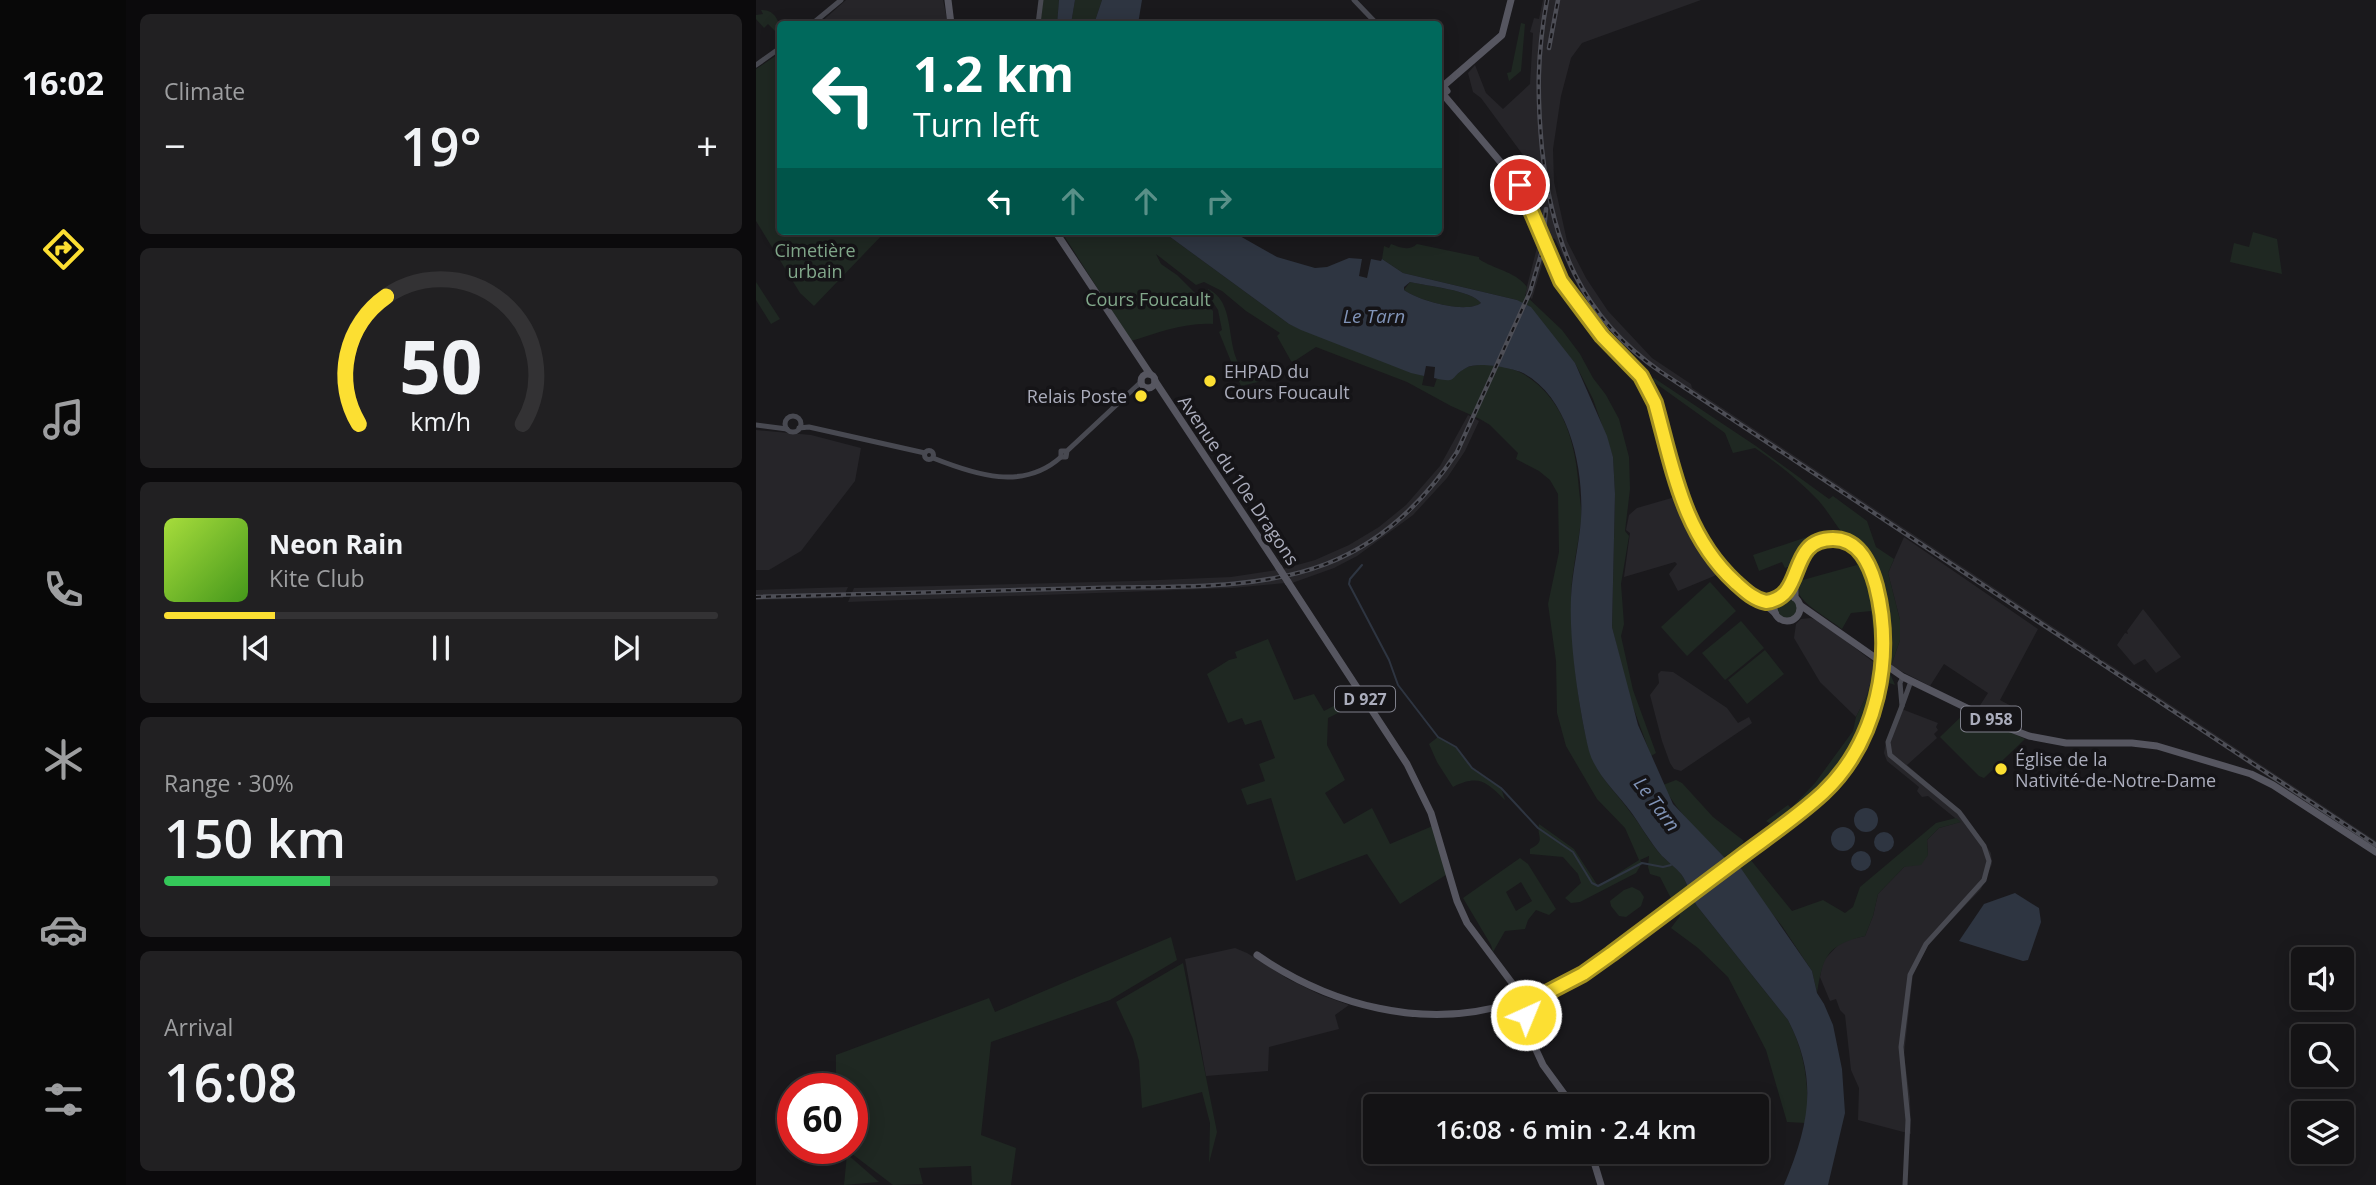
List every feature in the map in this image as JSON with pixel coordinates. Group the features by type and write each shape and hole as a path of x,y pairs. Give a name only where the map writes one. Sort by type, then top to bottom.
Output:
{"main road":[{"path":"816,21 841,0"},
{"path":"1038,21 1041,0"},
{"path":"1354,0 1374,21"},
{"path":"1511,0 1502,35 1450,79 1442,90 1454,108 1520,185 1531,206 1555,270 1568,291 1602,336 1641,376 1649,388 1681,500 1699,538 1726,573 1784,621 1809,614 1820,618"},
{"path":"947,3 950,21"},
{"path":"756,65 777,50"},
{"path":"786,425 789,417 794,416 800,425 925,453 927,459 933,458 992,476 1013,478 1038,472 1061,457 1061,451 1066,451 1134,388 1148,381 1131,344 1058,235"},
{"name":"Avenue du 10e Dragons","path":"1148,381 1161,390 1416,780 1435,825 1458,905 1467,923 1510,982"},
{"path":"756,425 786,425 795,431 800,425"},
{"path":"1257,955 1301,982 1363,1005 1400,1012 1433,1014 1513,1007 1522,1012 1541,994 1590,969 1824,792 1838,776 1865,731 1874,708 1884,658 1880,603 1870,568 1862,554 1840,539 1823,540 1803,553 1785,596 1766,602 1755,599"},
{"path":"1797,617 1796,578 1802,562 1811,550 1829,542 1846,545 1856,551 1870,568"},
{"path":"1785,596 1797,601"},
{"path":"1775,613 1777,600"},
{"name":"D 958","path":"1797,601 1903,677 2008,728 2029,736 2074,744 2157,746 2251,774 2267,781 2376,852"},
{"path":"1902,706 1900,683 1903,677"},
{"path":"1905,1185 1909,1134 1900,1047 1910,975 1926,944 1979,887 1987,873 1989,861 1983,846 1959,812 1890,755 1888,742 1911,681"},
{"path":"1510,982 1513,1007 1527,1028 1543,1065 1564,1094"},
{"name":"D 927","path":"1510,982 1521,996"},
{"path":"1513,1007 1514,997 1541,994"},
{"path":"1521,996 1527,999 1527,1028"},
{"path":"1595,1164 1601,1185"}],"shaded area":[{"path":"846,0 943,0 947,21 822,21"},
{"path":"1543,0 1701,0 1582,43 1571,58 1561,96 1553,149 1554,182 1567,241 1586,278 1608,311 1652,358 1691,384 1692,388 2100,658 2096,662 1652,368 1625,346 1605,324 1580,291 1555,239 1547,236 1541,224 1537,174 1481,98 1473,92 1468,73 1475,65 1486,93 1503,109 1530,84 1533,33 1530,32 1534,18 1539,19"},
{"path":"1539,240 1545,255 1532,299 1525,294"},
{"path":"1468,415 1479,421 1465,451 1447,478 1413,515 1357,556 1334,568 1292,583 1283,569 1315,560 1349,545 1379,527 1406,505 1440,466"},
{"path":"756,430 811,435 861,448 855,481 801,551 769,570 756,570"},
{"path":"1675,497 1695,541 1719,574 1678,591 1669,574 1677,564 1675,562 1624,577 1630,533 1626,530 1629,515 1637,508"},
{"path":"1904,537 2038,629 2000,700 2013,707 2011,724 1979,707 1988,693 1944,664 1930,686 1891,666 1900,640 1900,620 1888,573"},
{"path":"1277,570 1285,583 1232,588 848,602 854,588 1231,577"},
{"path":"848,587 843,598 756,600 756,590"},
{"path":"2143,609 2181,657 2156,673 2145,659 2134,665 2117,645 2125,633 2128,634 2127,631"},
{"path":"1811,618 1821,622 1876,664 1867,695 1856,717 1820,682 1794,638 1796,624 1801,619"},
{"path":"2103,660 2376,841 2376,849 2099,664"},
{"path":"1661,671 1673,672 1727,708 1738,723 1749,717 1752,723 1681,771 1674,769 1662,741 1650,695 1659,683 1658,674"},
{"path":"1899,708 1938,723 1938,730 1934,734 1937,738 1907,765 1964,814 1991,853 1992,864 1981,889 1930,942 1913,974 1904,1055 1910,1098 1911,1134 1858,1120 1859,1088 1851,1070 1845,1015 1836,999 1830,1001 1820,977 1823,961 1842,941 1865,936 1878,894 1904,867 1928,855 1927,840 1939,828 1960,822 1928,796 1922,797 1917,791 1919,787 1887,761 1884,753 1886,741"},
{"path":"1235,948 1288,979 1349,1005 1335,1015 1339,1029 1269,1047 1268,1071 1206,1076 1185,959"}],"green space":[{"path":"1043,0 1059,0 1057,21 1040,21"},
{"path":"1075,0 1102,0 1095,21 1072,21"},
{"path":"761,10 774,15 777,21 777,33 768,24 764,28 756,19 756,15 763,14"},
{"path":"1521,23 1525,24 1521,71 1509,81 1507,73 1511,72"},
{"name":"Cimetière urbain","path":"777,55 777,235 882,235 814,306 800,293 756,221 756,69"},
{"path":"2253,232 2277,239 2282,274 2230,262 2234,243 2249,247"},
{"name":"Cours Foucault","path":"1064,235 1167,235 1289,324 1424,376 1422,385 1434,387 1437,378 1452,378 1468,367 1489,365 1505,367 1525,375 1550,397 1566,425 1577,473 1581,517 1572,580 1571,617 1579,697 1593,761 1654,846 1681,874 1697,906 1788,1020 1799,1045 1805,1070 1806,1123 1787,1122 1766,1050 1728,977 1698,948 1671,928 1680,916 1660,877 1650,874 1649,856 1640,860 1642,863 1636,873 1580,902 1571,903 1565,898 1581,883 1578,874 1563,857 1530,854 1530,849 1540,841 1539,824 1574,849 1598,886 1639,860 1625,828 1597,799 1566,746 1557,713 1556,661 1548,604 1559,552 1558,494 1550,480 1516,459 1518,453 1490,425 1407,382 1316,347 1291,361 1277,336 1280,333 1246,311 1222,291 1204,282 1196,285 1156,254 1161,264 1177,275 1213,311 1213,324 1182,326 1131,341"},
{"path":"1391,244 1408,248 1417,244 1479,257 1485,263 1517,277 1527,287 1525,295 1562,330 1580,354 1619,419 1629,457 1630,489 1625,531 1629,536 1621,584 1624,624 1621,636 1633,690 1656,753 1651,756 1629,696 1612,627 1615,494 1613,457 1593,399 1575,363 1517,300 1403,273 1382,259 1384,246 1389,248"},
{"path":"756,282 780,319 771,324 756,300"},
{"path":"1410,282 1459,292 1481,303 1454,307 1431,302 1404,290"},
{"path":"1208,289 1225,307 1233,347 1243,370 1254,378 1267,372 1270,375 1258,382 1241,386 1219,332 1222,330 1218,310 1207,293"},
{"path":"1654,378 1829,499 1833,496 1867,521 1876,547 1894,559 1888,573 1900,620 1900,640 1891,666 1888,662 1888,627 1883,593 1876,571 1866,555 1844,534 1818,500 1788,472 1755,448 1733,453 1725,433 1651,380"},
{"path":"1807,537 1791,566 1785,568 1782,562 1759,571 1753,555"},
{"path":"1861,559 1875,595 1881,658 1876,655 1871,611 1851,613 1842,629 1811,607 1799,593 1799,581 1857,565 1856,561"},
{"path":"1710,582 1736,611 1687,656 1661,627"},
{"path":"1783,598 1791,598 1797,608 1791,618 1783,618 1777,612 1777,604"},
{"path":"1741,621 1764,648 1725,680 1702,653"},
{"path":"1268,639 1294,700 1314,694 1324,711 1355,695 1360,702 1328,718 1327,745 1345,780 1325,793 1344,824 1372,808 1390,844 1435,825 1449,873 1400,904 1367,854 1296,881 1271,798 1247,805 1241,789 1265,781 1259,764 1275,758 1261,720 1245,725 1242,718 1228,723 1207,674 1237,658 1235,652"},
{"path":"1765,650 1784,674 1747,704 1728,680"},
{"path":"1876,664 1889,671 1895,685 1889,683 1874,726 1860,753 1833,791 1834,794 1750,859 1792,911 1823,900 1845,913 1853,907 1860,887 1936,823 1956,818 1961,822 1939,828 1927,840 1928,855 1921,865 1904,867 1878,894 1865,936 1834,948 1825,962 1817,993 1812,971 1782,926 1733,866 1769,839 1766,834 1771,824 1766,821 1788,805 1791,808 1815,783 1853,731"},
{"path":"1967,711 2025,739 1984,778 1940,737"},
{"path":"1438,737 1456,747 1472,768 1501,788 1505,800 1482,782 1469,781 1453,787 1429,744"},
{"path":"1676,780 1682,783 1713,817 1744,841 1741,846 1724,857 1699,832 1663,785"},
{"path":"1520,858 1528,864 1556,909 1549,915 1536,910 1525,929 1505,931 1493,952 1463,898","holes":["1521,882 1532,901 1516,911 1506,892"]},
{"path":"1632,887 1644,897 1641,906 1626,917 1619,916 1610,901"},
{"path":"1171,937 1177,960 1110,1000 991,1042 981,1135 1016,1148 1011,1185 972,1185 971,1166 919,1168 923,1184 893,1185 865,1164 868,1164 868,1073 836,1073 836,1055 989,998 995,1012"},
{"path":"1183,963 1217,1132 1209,1163 1210,1123 1202,1092 1142,1108 1139,1061 1133,1039 1116,1002"},
{"path":"846,1164 858,1164 879,1182 844,1185"}],"water":[{"path":"1059,0 1075,0 1072,21 1057,21"},
{"path":"1102,0 1142,0 1138,21 1095,21"},
{"name":"Le Tarn","path":"1167,235 1238,235 1277,257 1315,268 1327,267 1349,258 1362,259 1359,276 1367,278 1371,259 1382,259 1403,273 1517,300 1531,307 1575,363 1607,436 1613,457 1615,494 1612,627 1638,725 1673,804 1733,866 1740,867 1812,971 1817,993 1833,1025 1842,1069 1845,1113 1828,1185 1784,1185 1800,1142 1807,1102 1804,1063 1788,1020 1697,906 1681,874 1662,856 1592,760 1576,675 1571,616 1581,519 1580,479 1571,437 1552,399 1539,384 1518,371 1478,365 1466,368 1451,380 1434,378 1435,367 1426,366 1424,376 1411,373 1301,330","holes":["1410,282 1459,292 1481,303 1465,307 1442,305 1411,294 1404,290 1404,287"]},
{"path":"1866,808 1877,815 1878,820 1871,831 1866,832 1855,825 1854,820 1861,809"},
{"path":"1843,827 1854,834 1855,839 1848,850 1843,851 1832,844 1831,839 1838,828"},
{"path":"1884,832 1891,835 1894,842 1891,849 1884,852 1877,849 1874,842 1877,835"},
{"path":"1861,851 1868,854 1871,861 1868,868 1861,871 1854,868 1851,861 1854,854"},
{"path":"2015,893 2039,908 2041,922 2028,960 2023,961 1959,941 1984,904"}],"waterway":[{"path":"1362,565 1349,584 1389,660 1398,685 1438,737 1456,747 1472,768 1501,788 1538,828 1573,852 1592,883 1598,886 1642,863 1663,867 1671,865"}],"railway":[{"path":"1547,0 1541,38 1539,92 1547,183 1563,246 1575,275 1610,327 1661,372 2376,845"},
{"path":"1549,48 1558,0"},
{"path":"756,597 1242,583 1299,573 1347,555 1384,532 1416,504 1457,452 1530,292 1542,251 1546,209"}],"place":[{"name":"EHPAD du Cours Foucault","path":"1210,381"},
{"name":"Relais Poste","path":"1141,396"},
{"name":"Église de la Nativité-de-Notre-Dame","path":"2001,769"}],"route":[{"path":"1520,185 1561,281 1602,336 1641,376 1649,388 1688,519 1711,555 1751,596 1766,602 1785,596 1799,560 1809,547 1830,539 1847,542 1862,554 1870,568 1880,603 1884,645 1879,689 1865,731 1838,776 1824,792 1583,974 1541,994 1528,1006 1526,1015"}]}
